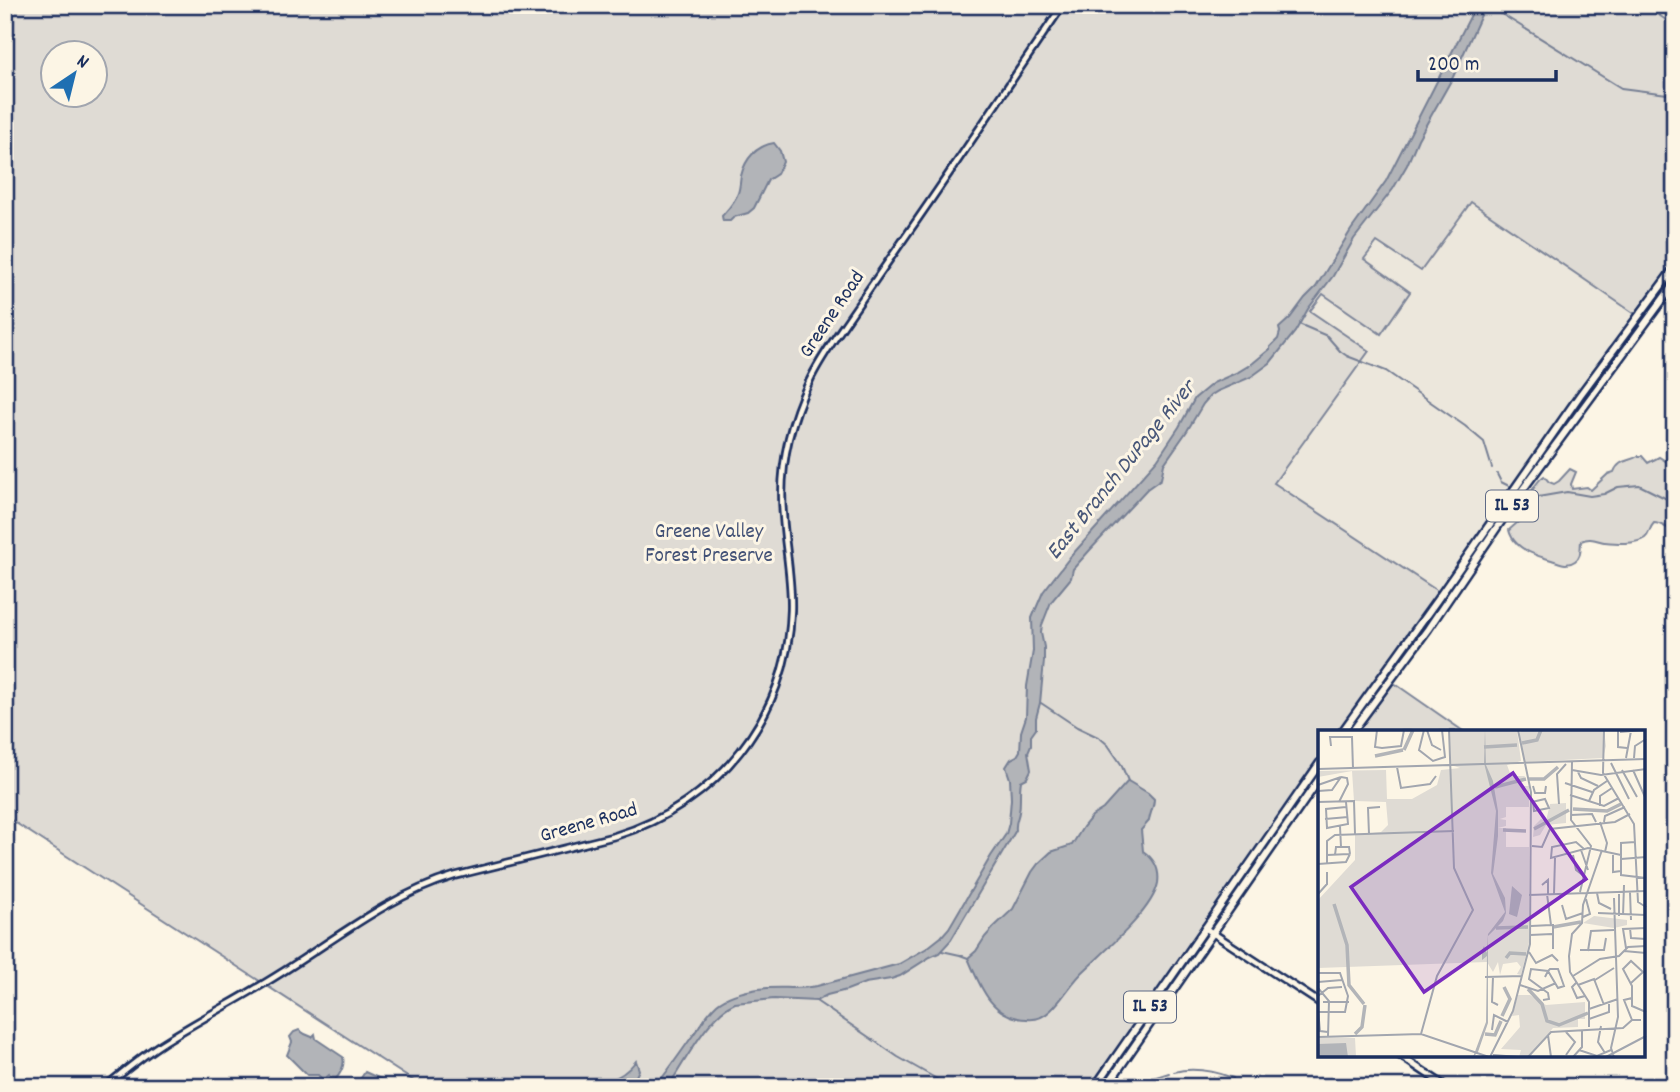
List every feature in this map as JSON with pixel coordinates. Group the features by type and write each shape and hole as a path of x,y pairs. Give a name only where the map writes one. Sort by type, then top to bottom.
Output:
{"main road":[{"name":"IL 53","path":"1343,730 1572,407 1675,267"},
{"name":"IL 53","path":"1353,730 1428,629 1518,496 1675,283"},
{"name":"IL 53","path":"1095,1087 1318,766"},
{"name":"IL 53","path":"1106,1087 1318,781"},
{"path":"1205,928 1318,1002"},
{"path":"1402,1057 1447,1087"}],"street":[{"name":"Greene Road","path":"105,1087 162,1043 279,975 403,896 445,878 636,829 690,800 727,767 752,735 768,707 787,647 791,596 783,514 783,473 791,427 803,395 822,358 1063,5"}],"shaded area":[{"path":"1476,5 1488,5 1407,165 1393,189 1354,239 1295,332 1270,363 1251,377 1210,396 1164,464 1161,479 1147,489 1073,569 1071,578 1051,602 1041,633 1044,661 1036,729 1031,736 1028,752 1031,770 1027,778 1021,781 1016,830 951,940 939,953 900,976 865,983 816,1001 774,999 735,1003 716,1017 707,1028 668,1087 655,1087 710,1012 726,998 758,989 817,986 899,964 927,948 949,928 1006,834 1011,799 1006,767 1020,751 1033,651 1032,618 1043,592 1071,556 1157,460 1195,398 1213,383 1253,363 1278,339 1279,328 1316,287 1351,230 1386,181"},
{"path":"774,143 783,162 777,174 768,180 754,208 730,221 723,221 722,216 737,196 748,159 757,150"},
{"path":"1471,202 1635,314 1439,592 1274,483 1369,351 1310,312 1323,294 1410,291 1364,259 1376,242 1421,271"},
{"path":"1128,781 1154,799 1149,821 1141,830 1143,851 1153,861 1158,873 1154,894 1138,917 1081,974 1048,1012 1040,1018 1030,1019 1004,1013 988,999 968,958 1013,909 1038,864 1051,852 1072,845 1092,816 1103,809"},
{"path":"299,1030 312,1037 315,1034 316,1039 343,1057 342,1070 328,1087 326,1084 329,1075 323,1080 318,1075 307,1075 287,1055 292,1042 290,1037"},
{"path":"636,1061 639,1070 631,1087 603,1087 607,1081 623,1073"},
{"path":"365,1072 398,1087 355,1087"}],"green space":[{"name":"Greene Valley Forest Preserve","path":"5,5 1655,5 1653,11 1675,26 1675,112 1667,124 1675,129 1675,260 1635,314 1471,202 1421,271 1377,242 1364,259 1410,292 1381,334 1323,294 1310,311 1369,351 1274,483 1439,592 1342,730 1318,730 1318,763 1091,1087 423,1087 5,816"},
{"path":"1642,456 1648,463 1659,457 1667,462 1671,470 1675,497 1675,530 1654,523 1647,536 1636,542 1584,540 1581,541 1579,557 1568,564 1530,553 1519,546 1511,536 1509,530 1528,513 1527,498 1544,476 1554,484 1570,469 1576,472 1571,484 1572,489 1587,487 1591,490 1621,463"},
{"path":"1394,683 1462,730 1358,730"}],"waterway":[{"path":"1487,5 1621,88 1675,95"},
{"path":"1299,324 1327,336 1340,351"},
{"path":"1340,351 1386,371 1465,426 1484,442 1492,468"},
{"path":"1497,474 1501,482 1511,487"},
{"path":"1524,495 1538,497 1567,492 1590,496 1604,494 1618,487 1639,485 1675,503"},
{"path":"1041,703 1108,745 1121,764 1128,781"},
{"path":"942,951 968,958"},
{"path":"816,1001 898,1057 951,1087"},
{"path":"1174,1072 1204,1070 1219,1073 1233,1078 1236,1087"},
{"path":"1135,1087 1169,1073"}],"water label":[{"name":"East Branch DuPage River","path":"1122,471"}]}
